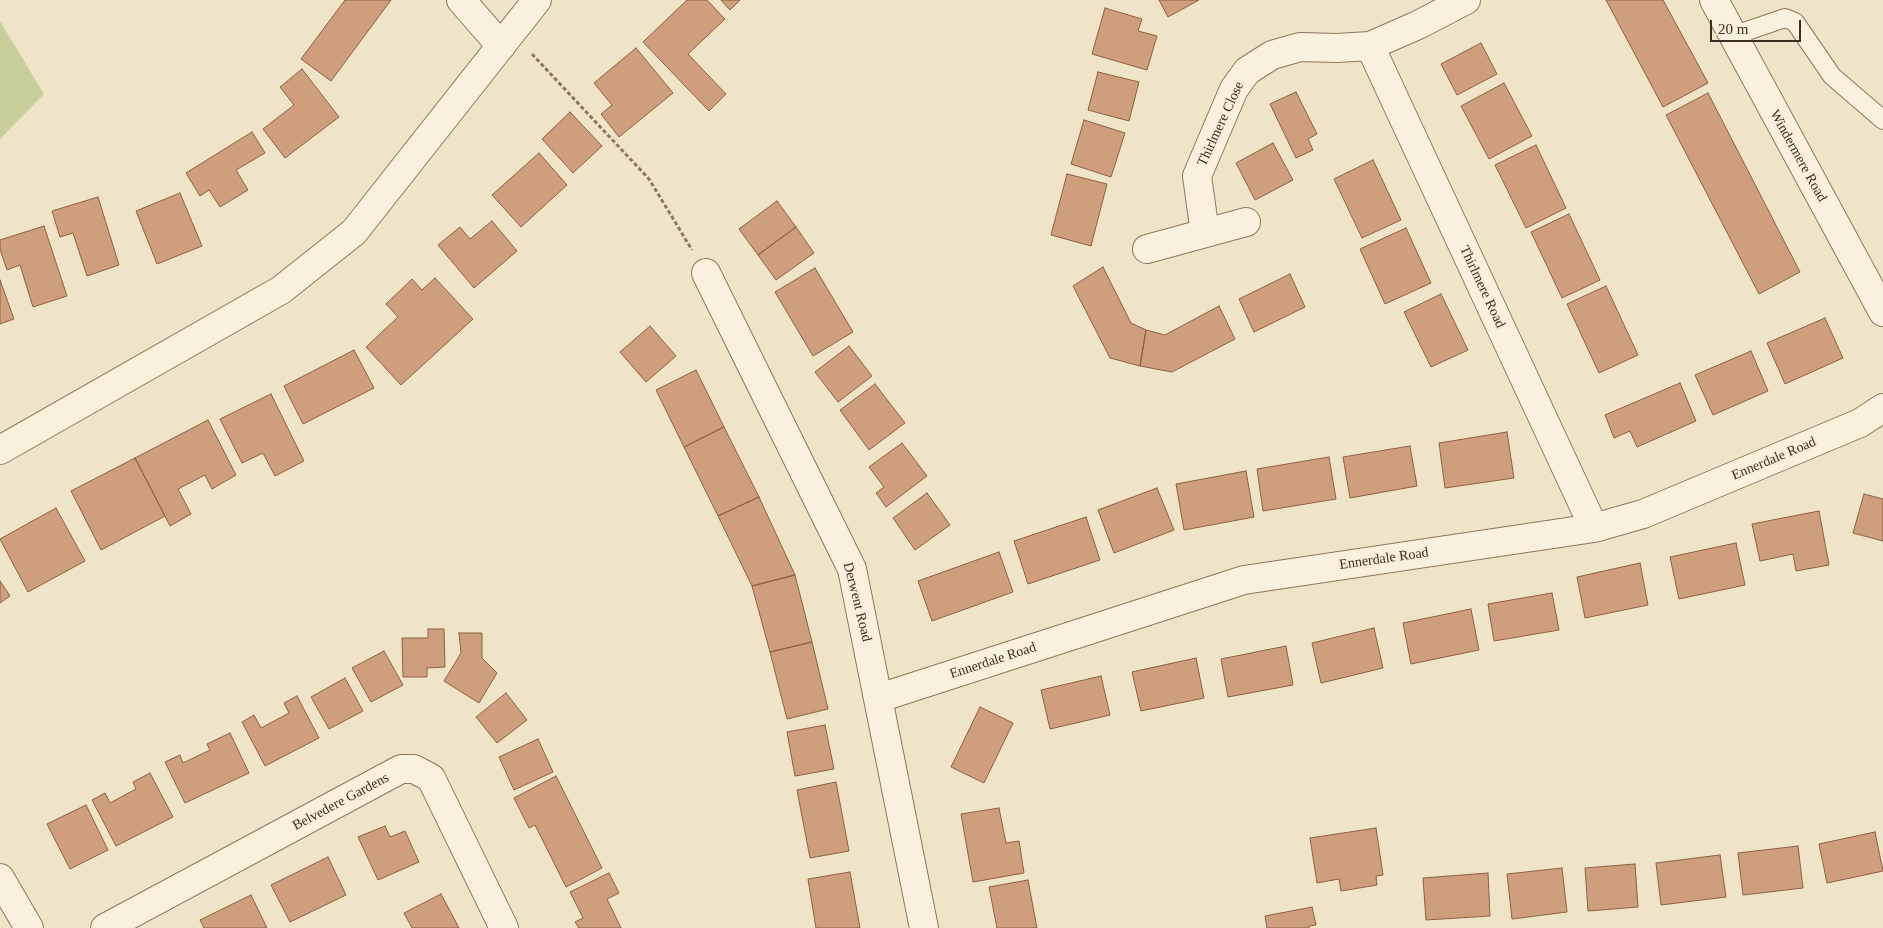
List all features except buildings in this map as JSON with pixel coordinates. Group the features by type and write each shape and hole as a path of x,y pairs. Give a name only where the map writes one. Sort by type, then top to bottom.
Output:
{"street":[{"path":"461,0 501,46"},
{"path":"0,450 281,290 354,232 536,0"},
{"name":"Thirlmere Close","path":"1205,233 1197,176 1234,89 1247,71 1272,55 1300,47 1337,48 1370,46 1418,25 1466,0"},
{"name":"Windermere Road","path":"1714,0 1883,312"},
{"name":"Thirlmere Road","path":"1370,46 1594,528"},
{"path":"1146,249 1246,222"},
{"name":"Derwent Road","path":"706,273 852,569 924,928"},
{"name":"Ennerdale Road","path":"879,698 1244,580 1594,528 1643,514 1860,423 1883,408"},
{"name":"Belvedere Gardens","path":"105,928 401,769 414,769 431,778 504,928"},
{"path":"0,878 29,928"}],"lane":[{"path":"1732,36 1785,18 1795,22 1832,76 1883,120"}],"path":[{"path":"501,46 527,49 648,179 706,273"}],"green space":[{"path":"0,21 44,94 0,139"}]}
